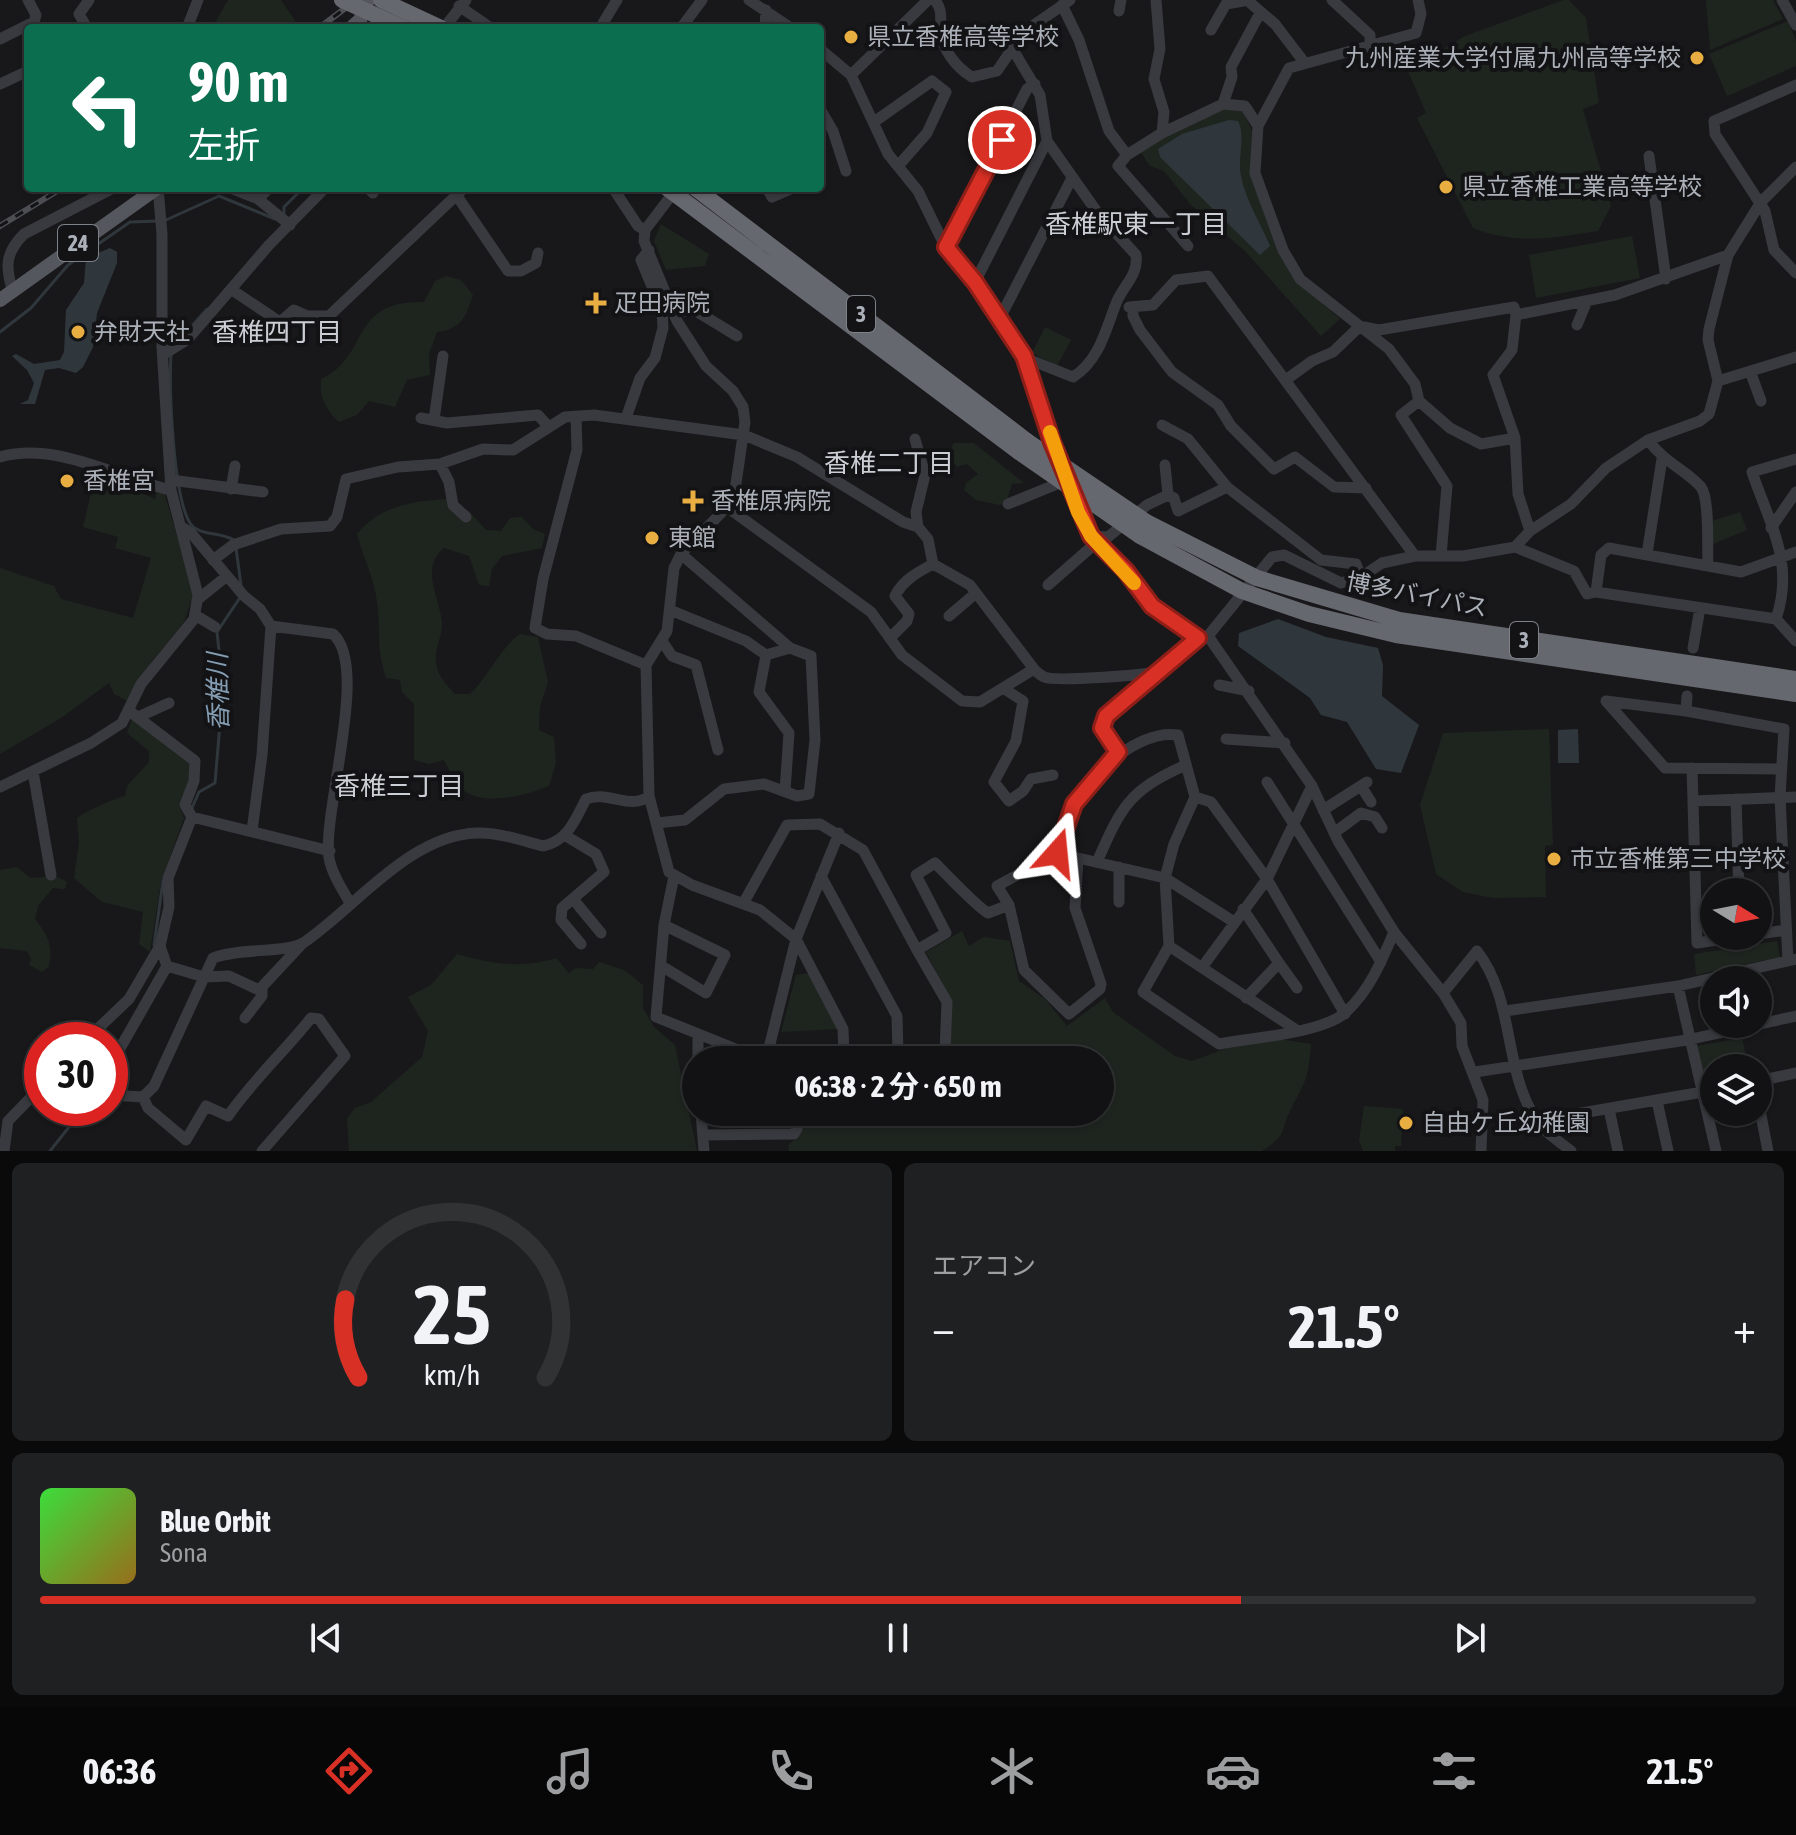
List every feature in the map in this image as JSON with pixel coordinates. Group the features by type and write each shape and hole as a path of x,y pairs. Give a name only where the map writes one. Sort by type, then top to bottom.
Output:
{"highway":[{"path":"342,0 395,24"},
{"path":"381,0 433,24"},
{"name":"博多バイパス","path":"676,192 1023,446 1144,530 1242,591 1309,614 1396,635 1796,694"},
{"name":"博多バイパス","path":"700,192 1023,446"},
{"name":"博多バイパス","path":"1144,530 1257,578 1399,620 1796,679"}],"main road":[{"path":"356,24 368,0"},
{"name":"24","path":"0,300 152,192"}],"street":[{"path":"28,0 36,15 30,24"},
{"path":"85,24 79,14 89,0"},
{"path":"189,24 198,0"},
{"path":"602,24 617,0"},
{"path":"684,24 702,0"},
{"path":"749,0 785,24"},
{"path":"851,75 928,0"},
{"path":"935,0 942,16 942,42 960,70 972,77 997,71 1018,36 1066,2 1109,131 1127,155"},
{"path":"1156,0 1160,49 1154,79 1164,112 1162,133"},
{"path":"1211,30 1226,4 1248,0 1275,24 1304,62"},
{"path":"1332,0 1370,35 1370,46"},
{"path":"1418,0 1421,14 1416,33 1289,68 1258,126 1255,173 1283,250 1300,279 1389,349 1415,384 1419,401 1450,428 1481,444 1515,438"},
{"path":"1782,0 1796,25"},
{"path":"445,24 463,3 487,24"},
{"path":"765,24 766,10"},
{"path":"1223,104 1232,77 1231,67 1260,13"},
{"path":"0,39 24,27"},
{"path":"1012,49 1035,84 1047,141 1072,178 1136,255 1136,270 1117,301 1114,317 1093,359 1081,371 1073,377 1025,358"},
{"path":"824,52 851,75 888,154 929,209 946,247 975,282 1025,358 1078,512 1094,539 1126,571 1152,606 1203,637 1249,691 1312,786 1334,833 1394,932 1443,993 1461,1023 1462,1046 1475,1072 1484,1118 1481,1151"},
{"path":"0,84 24,73"},
{"path":"874,122 932,81 946,92 927,133 898,166"},
{"path":"946,247 1027,89 1035,84"},
{"path":"1796,85 1714,121 1715,134 1761,202 1774,250 1796,273"},
{"path":"1188,246 1118,166 1127,155 1162,133 1223,104 1245,106 1258,126"},
{"path":"824,116 833,131 846,171"},
{"path":"975,282 1047,141"},
{"path":"1649,156 1666,279"},
{"path":"1515,547 1530,531 1571,504 1606,468 1648,440 1700,421 1709,414 1718,381 1708,340 1728,255 1761,202 1796,167"},
{"path":"997,316 1003,312 1072,178"},
{"path":"13,292 6,267 13,245 51,219 105,192"},
{"path":"133,713 141,684 195,615 197,600 194,573 171,485 158,192"},
{"path":"240,192 258,199 287,221"},
{"path":"258,199 265,192"},
{"path":"164,354 188,339 287,221 320,192"},
{"path":"232,290 280,322 294,310 307,316 329,316 460,192 508,271 528,269 536,263 538,253"},
{"path":"616,192 638,226 645,230"},
{"path":"670,192 645,230 644,241 674,312 706,366 733,391 743,407 744,435 735,490 727,507 681,554 674,568 670,610 662,641 646,665 649,796 669,872 760,910 796,939 843,1029 844,1046"},
{"path":"626,418 640,378 655,358 663,328 662,310 641,260 649,250"},
{"path":"1516,315 1587,301 1666,279 1728,255"},
{"path":"1366,488 1334,487 1295,457 1274,469 1231,426 1218,405 1172,372 1140,330 1131,308 1153,305 1176,280 1208,276 1287,379 1366,488 1415,556"},
{"path":"1577,325 1587,301"},
{"path":"1360,326 1379,330 1514,307 1512,350 1493,375 1515,438 1518,494 1530,531"},
{"path":"674,312 696,311 737,336"},
{"path":"1287,379 1312,361 1333,352 1360,326"},
{"path":"443,356 428,419 458,422 538,415 548,426"},
{"path":"1718,381 1796,357"},
{"path":"1750,371 1761,401"},
{"path":"1419,401 1401,415 1447,486 1441,556"},
{"path":"576,416 577,450 543,579 535,628 547,634 576,636 646,665"},
{"path":"213,560 233,545 281,529 330,526 337,517 346,479 398,467 440,464 483,449 513,450 565,417 626,418 744,435 797,457 903,522 918,527 928,539 933,564 970,585 1043,677 1054,679 1117,673 1132,677 1158,672"},
{"path":"1162,425 1188,439 1227,487 1321,560 1356,564 1361,577"},
{"path":"915,439 925,475 916,512 918,527"},
{"path":"1648,440 1662,459 1701,488 1705,498 1708,564"},
{"path":"0,457 27,451 171,485 263,492"},
{"path":"1647,554 1662,459"},
{"path":"1776,619 1791,592 1783,557 1752,472 1796,459"},
{"path":"440,464 449,482 453,505 466,517"},
{"path":"1165,465 1168,495"},
{"path":"231,489 235,466"},
{"path":"1008,504 1067,480"},
{"path":"1168,495 1174,498 1178,511 1227,487"},
{"path":"1771,528 1796,492"},
{"path":"1048,585 1094,539 1108,537 1147,505 1168,495"},
{"path":"727,507 871,612 902,655 962,701 980,702 1034,669"},
{"path":"180,526 191,533 260,609 271,626 262,755 252,831"},
{"path":"1118,752 1102,728 1106,716 1203,637 1272,557 1284,555 1341,583 1361,577 1382,563 1415,556 1515,547 1574,571 1587,594 1596,592 1776,619 1796,641"},
{"path":"1596,592 1601,555 1609,548 1741,572 1796,552"},
{"path":"657,823 685,820 724,789 764,784 797,796 809,794 815,740 811,656 790,648 681,554"},
{"path":"890,638 907,621 909,614 895,596 898,590 916,572 933,564"},
{"path":"197,600 227,576"},
{"path":"949,616 976,593"},
{"path":"1693,648 1700,608"},
{"path":"670,610 746,641 766,655"},
{"path":"195,615 215,627"},
{"path":"271,626 333,634 340,640 344,664 344,741 331,818 330,851 337,881 350,903"},
{"path":"662,641 672,656 696,665 718,750"},
{"path":"766,655 790,648"},
{"path":"766,655 759,692 789,733 785,791"},
{"path":"1219,685 1249,691"},
{"path":"1003,688 1023,701 1016,741 994,782 1009,801 1023,791 1031,779 1053,775"},
{"path":"1686,711 1687,696"},
{"path":"1505,1011 1678,986 1792,960 1786,930 1780,797 1784,729 1686,711 1606,701 1665,768 1780,769"},
{"path":"0,787 122,723 133,713 169,703"},
{"path":"133,713 195,761 194,781 185,805 192,817 330,851"},
{"path":"1078,858 1075,908 1101,984 1100,989 1069,1014 1024,970 1009,905 997,886 1057,853 1074,804 1118,752 1166,733 1178,735 1195,797 1174,844 1165,878 1169,946 1143,992 1219,1044 1324,1024 1345,1014 1371,982 1394,932"},
{"path":"1226,739 1285,743"},
{"path":"1097,862 1119,811 1150,780 1186,765"},
{"path":"1692,768 1697,943 1700,943"},
{"path":"33,772 51,875"},
{"path":"1267,782 1381,962"},
{"path":"1323,810 1364,784 1371,802"},
{"path":"1203,966 1267,879 1312,786"},
{"path":"167,966 204,977 229,976 259,990 301,944 407,859 450,839 480,832 543,846 566,836 586,799 605,795 633,803 649,796"},
{"path":"1195,797 1211,802 1267,879 1345,1014"},
{"path":"1693,801 1796,797"},
{"path":"1736,799 1739,878"},
{"path":"1334,833 1361,813 1375,817 1382,828"},
{"path":"105,1022 129,999 160,946 169,907 168,878 192,817"},
{"path":"744,902 787,825 820,824 839,833 863,850 947,1002 948,1046"},
{"path":"768,1046 796,939 839,833"},
{"path":"566,836 596,854 604,872 562,908 561,920 581,944"},
{"path":"1057,853 1165,878 1234,922"},
{"path":"917,950 946,933 916,875 935,863 977,901 982,910 988,913 1009,905"},
{"path":"1119,867 1119,902"},
{"path":"674,876 664,925 663,967 656,993 656,1017 728,1046"},
{"path":"821,876 897,1016 898,1046"},
{"path":"573,899 601,933"},
{"path":"1243,909 1297,988"},
{"path":"663,967 706,993 725,955 664,925"},
{"path":"1772,932 1786,930"},
{"path":"143,1097 165,1067 213,958 227,952 301,944"},
{"path":"128,1034 167,966 160,946"},
{"path":"1169,946 1295,1029"},
{"path":"1443,993 1477,951 1491,969 1505,1011 1524,1097 1536,1121 1571,1151"},
{"path":"1246,998 1279,963"},
{"path":"1678,986 1687,1040 1700,1089"},
{"path":"245,1018 262,996 262,988"},
{"path":"1475,1072 1687,1040 1796,1016"},
{"path":"143,1097 148,1108 186,1140 206,1106 228,1116 256,1076 292,1043 311,1018 319,1019 345,1056 262,1151"},
{"path":"698,1034 698,1046"},
{"path":"1772,1078 1796,1073"},
{"path":"1536,1121 1700,1093"},
{"path":"128,1096 143,1097"},
{"path":"1657,1101 1668,1151"},
{"path":"4,1151 8,1121 24,1105"},
{"path":"1609,1109 1618,1151"},
{"path":"703,1126 704,1151"},
{"path":"704,1135 794,1134 797,1126"},
{"path":"1710,1126 1716,1151"},
{"path":"1763,1126 1768,1151"}],"shaded area":[{"path":"228,0 281,0 297,24 214,24"},
{"path":"1569,0 1586,18 1599,103 1583,109 1611,206 1598,231 1550,238 1520,238 1473,228 1417,118 1426,113 1408,71 1463,37"},
{"path":"1706,0 1773,0 1783,19 1710,50"},
{"path":"1788,21 1796,41 1796,66 1727,96 1709,54"},
{"path":"1227,108 1242,109 1252,131 1250,166 1254,185 1291,275 1340,319 1321,336 1245,251 1190,204 1164,171 1150,166 1140,151 1172,130"},
{"path":"1229,120 1238,121 1240,127 1243,185 1270,246 1260,255 1160,157 1158,149 1182,134"},
{"path":"661,224 709,254 705,266 666,270 654,241"},
{"path":"1632,236 1640,278 1536,298 1529,255"},
{"path":"110,248 117,252 117,263 97,313 93,347 83,367 76,373 59,368 45,370 35,404 20,404 28,400 34,383 27,370 12,356 16,354 34,364 60,360 64,352 66,310 84,283 86,258"},
{"path":"446,276 461,280 473,295 461,321 452,328 437,332 429,354 430,375 407,380 395,407 369,401 357,415 339,422 324,403 321,379 348,357 371,320 383,310 400,304 424,302 435,281"},
{"path":"1045,327 1071,340 1057,366 1032,353"},
{"path":"954,443 974,443 1024,483 1012,484 1007,500 1000,505 976,500 964,490 966,483 978,474 967,464 957,467 948,454"},
{"path":"94,480 112,481 155,499 157,490 164,492 194,592 184,622 153,660 127,701 114,694 109,683 61,718 0,754 0,568 54,586 61,599 133,618 151,558 115,548 118,537 83,527"},
{"path":"447,499 469,511 486,530 501,531 510,518 522,517 533,529 545,534 542,548 502,556 492,569 489,586 479,585 469,556 444,548 436,556 432,575 442,625 436,653 437,667 455,694 470,694 506,647 520,634 538,637 548,682 540,706 539,730 554,737 556,763 549,786 529,793 492,799 480,797 461,788 444,760 429,764 414,760 414,704 402,692 400,680 386,678 380,648 376,593 357,534 386,511 422,501"},
{"path":"1740,512 1747,530 1713,544 1712,521"},
{"path":"1278,619 1326,637 1378,648 1383,665 1382,696 1419,725 1401,773 1376,769 1347,722 1321,715 1310,698 1238,646 1239,633"},
{"path":"132,718 191,761 192,779 179,806 184,818 161,882 150,952 139,944 143,912 102,902 74,878 79,842 77,818 125,796 127,786 149,762 149,751 127,733"},
{"path":"1549,729 1553,845 1545,846 1546,897 1493,898 1463,892 1436,874 1420,805 1443,733"},
{"path":"1578,729 1579,763 1558,763 1558,730"},
{"path":"17,867 30,878 55,876 67,882 65,889 53,888 38,906 35,919 50,946 49,966 42,972 29,965 31,959 27,951 0,948 0,870"},
{"path":"962,931 969,946 984,937 1010,941 1019,981 1045,999 1067,1026 1105,998 1113,1012 1175,1056 1192,1061 1260,1036 1311,1044 1305,1080 1282,1133 1262,1151 789,1151 788,1145 800,1135 800,1126 1114,1126 1114,1046 949,1046 949,996 926,952"},
{"path":"1777,941 1780,957 1738,966 1700,966 1700,974 1696,975 1694,954 1720,950 1772,950 1772,942"},
{"path":"457,954 506,964 556,958 569,973 576,968 593,969 599,962 624,970 643,985 643,1008 654,1027 675,1045 682,1079 682,1126 692,1126 697,1151 349,1151 347,1118 355,1108 371,1102 422,1057 428,1031 408,997 431,985"},
{"path":"809,973 837,1029 781,1032 796,975"},
{"path":"1742,1038 1746,1054 1700,1054 1700,1066 1696,1046"},
{"path":"1364,1106 1403,1109 1401,1146 1395,1146 1395,1151 1363,1151 1359,1140"}],"waterway":[{"name":"香椎川","path":"284,214 284,207 299,192"},
{"path":"166,220 219,196 275,219"},
{"path":"0,332 31,308 68,265 130,222 158,221"},
{"name":"香椎川","path":"183,336 207,309"},
{"name":"香椎川","path":"171,355 173,441 184,509 194,527 235,541"},
{"name":"香椎川","path":"236,548 241,585"},
{"name":"香椎川","path":"192,808 199,792 215,783 223,688 217,632 241,596"},
{"name":"香椎川","path":"154,945 163,881"},
{"name":"香椎川","path":"50,1151 70,1126"}],"railway":[{"path":"324,24 356,0"},
{"path":"0,226 55,192"}],"slow traffic":[{"path":"1050,432 1078,512 1091,536 1134,583"}],"place":[{"name":"県立香椎高等学校","path":"851,37"},
{"name":"九州産業大学付属九州高等学校","path":"1697,58"},
{"name":"県立香椎工業高等学校","path":"1446,187"},
{"name":"疋田病院","path":"596,303"},
{"name":"弁財天社","path":"78,332"},
{"name":"香椎宮","path":"67,481"},
{"name":"香椎原病院","path":"693,501"},
{"name":"東館","path":"652,538"},
{"name":"市立香椎第三中学校","path":"1554,859"},
{"name":"自由ケ丘幼稚園","path":"1406,1123"}],"district":[{"name":"香椎駅東一丁目","path":"1136,224"},
{"name":"香椎四丁目","path":"277,332"},
{"name":"香椎二丁目","path":"889,463"},
{"name":"香椎三丁目","path":"399,786"}],"route":[{"path":"1002,140 951,243 946,247 975,282 1024,356 1078,512 1091,536 1126,571 1152,606 1198,638 1180,650 1154,677 1106,716 1102,728 1118,752 1074,804 1057,853"}]}
